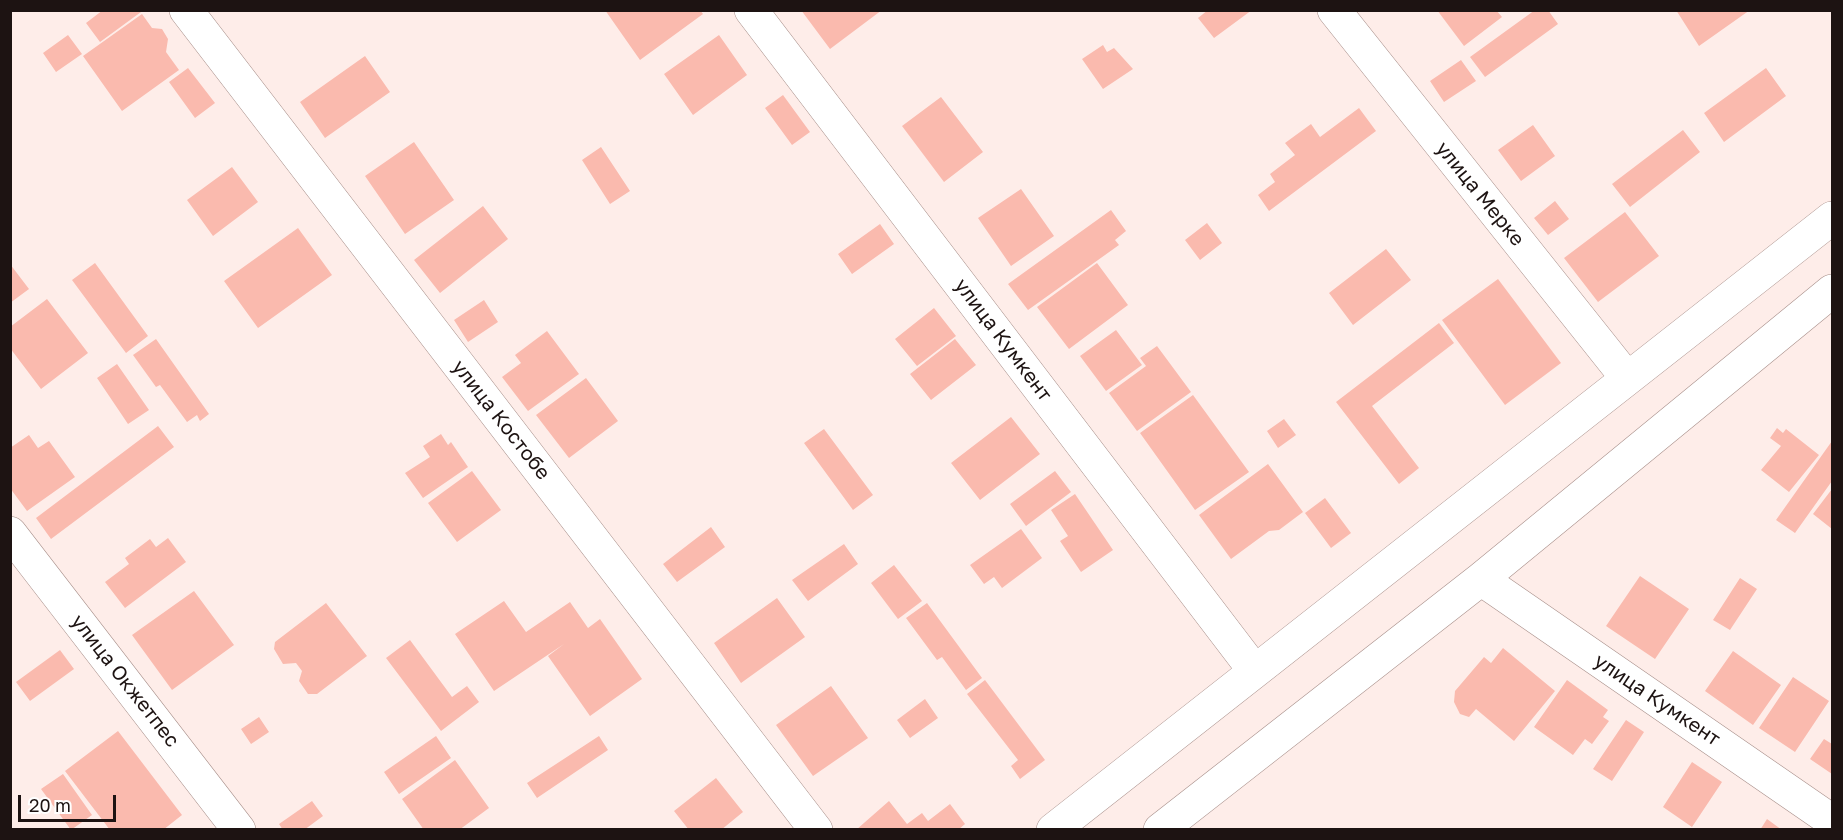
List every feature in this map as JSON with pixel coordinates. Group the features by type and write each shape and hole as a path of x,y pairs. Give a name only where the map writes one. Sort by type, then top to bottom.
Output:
{"street":[{"name":"улица Костобе","path":"186,10 816,830"},
{"name":"улица Кумкент","path":"751,10 1254,670"},
{"name":"улица Мерке","path":"1334,10 1627,378"},
{"path":"1053,830 1254,670 1833,218"},
{"path":"1160,830 1481,579 1833,291"},
{"name":"улица Окжетпес","path":"10,533 239,830"},
{"name":"улица Кумкент","path":"1481,579 1833,820"}],"building":[{"path":"103,10 140,10 141,12 100,42 86,23"},
{"path":"605,10 700,10 703,14 640,60"},
{"path":"801,10 882,10 830,49"},
{"path":"1208,10 1252,10 1214,38 1198,18"},
{"path":"1437,10 1496,10 1502,17 1464,46"},
{"path":"1535,10 1548,10 1558,24 1485,77 1470,57"},
{"path":"1676,10 1750,10 1699,46"},
{"path":"142,14 152,28 162,29 168,39 166,52 179,70 122,111 83,56"},
{"path":"68,35 82,54 56,72 43,53"},
{"path":"719,35 747,75 693,115 664,74"},
{"path":"1103,45 1107,52 1114,48 1133,69 1103,89 1082,59"},
{"path":"365,56 390,92 325,138 300,102"},
{"path":"1461,60 1476,81 1444,102 1430,81"},
{"path":"188,68 215,103 195,118 169,82"},
{"path":"1766,68 1786,96 1724,142 1704,113"},
{"path":"783,95 810,132 792,145 765,108"},
{"path":"941,97 983,152 944,182 902,126"},
{"path":"1359,108 1376,131 1269,211 1258,195 1275,182 1270,174 1295,155 1285,143 1311,124 1320,137"},
{"path":"1533,125 1555,156 1521,181 1498,150"},
{"path":"1683,130 1700,152 1630,207 1612,184"},
{"path":"414,142 454,200 405,234 365,176"},
{"path":"601,147 630,191 610,204 582,160"},
{"path":"232,167 258,202 213,236 187,200"},
{"path":"1021,189 1054,236 1011,266 978,218"},
{"path":"1555,201 1569,219 1548,235 1534,218"},
{"path":"483,206 508,239 440,293 414,260"},
{"path":"1111,210 1126,231 1115,240 1119,245 1028,310 1008,284"},
{"path":"1625,212 1659,256 1598,302 1564,258"},
{"path":"1207,223 1222,243 1200,260 1185,240"},
{"path":"880,224 894,244 852,274 838,254"},
{"path":"298,228 332,275 258,328 224,281"},
{"path":"1386,249 1411,280 1353,325 1329,293"},
{"path":"95,263 148,336 126,353 72,280"},
{"path":"1097,263 1128,305 1069,349 1037,307"},
{"path":"10,264 29,289 10,303"},
{"path":"1498,279 1561,363 1505,405 1442,320"},
{"path":"47,299 88,353 41,389 10,348 10,327"},
{"path":"484,300 498,322 468,342 454,320"},
{"path":"934,308 956,336 917,366 895,339"},
{"path":"1439,323 1454,343 1372,406 1419,468 1399,484 1336,402"},
{"path":"1116,330 1142,365 1106,391 1080,356"},
{"path":"547,331 579,374 528,411 502,377 521,363 515,355"},
{"path":"156,339 209,414 200,421 197,415 187,422 160,385 156,387 133,355"},
{"path":"955,339 976,365 931,400 910,374"},
{"path":"1157,346 1191,392 1137,431 1109,393 1146,366 1140,358"},
{"path":"117,364 149,410 128,424 97,378"},
{"path":"586,378 618,421 569,458 536,415"},
{"path":"1193,395 1249,472 1195,510 1140,433"},
{"path":"1011,417 1040,454 980,500 951,463"},
{"path":"1284,419 1296,435 1278,448 1267,431"},
{"path":"158,426 174,447 51,539 36,518"},
{"path":"1777,428 1783,433 1786,429 1819,455 1789,492 1761,470 1781,446 1770,438"},
{"path":"824,429 873,495 853,510 804,443"},
{"path":"441,434 448,445 451,442 468,467 423,498 405,473 430,457 423,446"},
{"path":"29,435 38,448 49,441 75,477 27,511 10,488 10,448"},
{"path":"1832,441 1832,481 1795,533 1776,520"},
{"path":"1268,464 1303,512 1279,530 1269,531 1231,559 1199,515"},
{"path":"472,471 501,510 457,542 428,503"},
{"path":"1055,471 1071,492 1026,526 1010,504"},
{"path":"1832,489 1832,529 1813,514"},
{"path":"1075,494 1113,550 1081,572 1060,541 1068,536 1051,510"},
{"path":"1325,498 1351,533 1331,548 1305,513"},
{"path":"711,527 725,547 677,582 663,564"},
{"path":"1021,529 1042,558 1002,588 994,577 984,584 970,565"},
{"path":"168,538 186,562 125,608 105,582 129,564 125,558 150,539 156,547"},
{"path":"844,544 858,564 808,601 792,580"},
{"path":"894,565 922,601 898,619 871,583"},
{"path":"1640,576 1689,609 1655,659 1606,626"},
{"path":"1740,578 1757,589 1730,630 1713,620"},
{"path":"194,591 234,645 172,690 132,635"},
{"path":"777,598 805,637 741,683 714,643"},
{"path":"504,601 526,632 570,602 588,628 600,619 642,679 590,716 548,656 564,644 494,691 455,634"},
{"path":"326,603 367,656 317,694 308,694 299,681 302,671 296,663 283,664 274,649 275,642"},
{"path":"927,603 982,678 966,690 942,657 937,660 906,618"},
{"path":"410,640 452,697 467,686 479,702 441,731 386,658"},
{"path":"1503,648 1555,691 1514,741 1476,709 1469,717 1460,714 1454,702 1455,691 1484,657 1491,663"},
{"path":"60,650 74,669 30,701 16,682"},
{"path":"1733,651 1781,685 1753,725 1705,691"},
{"path":"1793,677 1829,701 1795,752 1759,728"},
{"path":"985,680 1045,760 1020,779 1011,766 1018,760 967,694"},
{"path":"1567,680 1608,710 1603,717 1609,721 1592,744 1585,739 1573,755 1534,727"},
{"path":"831,686 868,738 813,776 776,725"},
{"path":"925,699 938,718 910,738 897,720"},
{"path":"259,717 269,732 251,744 241,729"},
{"path":"1626,720 1644,732 1612,781 1593,769"},
{"path":"118,731 182,815 163,830 110,830 65,771"},
{"path":"436,736 451,758 399,794 384,772"},
{"path":"599,736 608,750 537,798 527,783"},
{"path":"1824,739 1832,744 1832,774 1810,759"},
{"path":"455,760 489,808 459,830 424,830 402,799"},
{"path":"1692,762 1722,782 1692,827 1663,807"},
{"path":"63,774 92,815 71,830 41,789"},
{"path":"716,778 743,812 721,830 689,830 674,811"},
{"path":"312,801 323,816 304,830 283,830 279,824"},
{"path":"889,801 907,824 922,813 928,821 950,804 965,824 958,830 856,830"},
{"path":"1767,819 1782,830 1760,830"}]}
